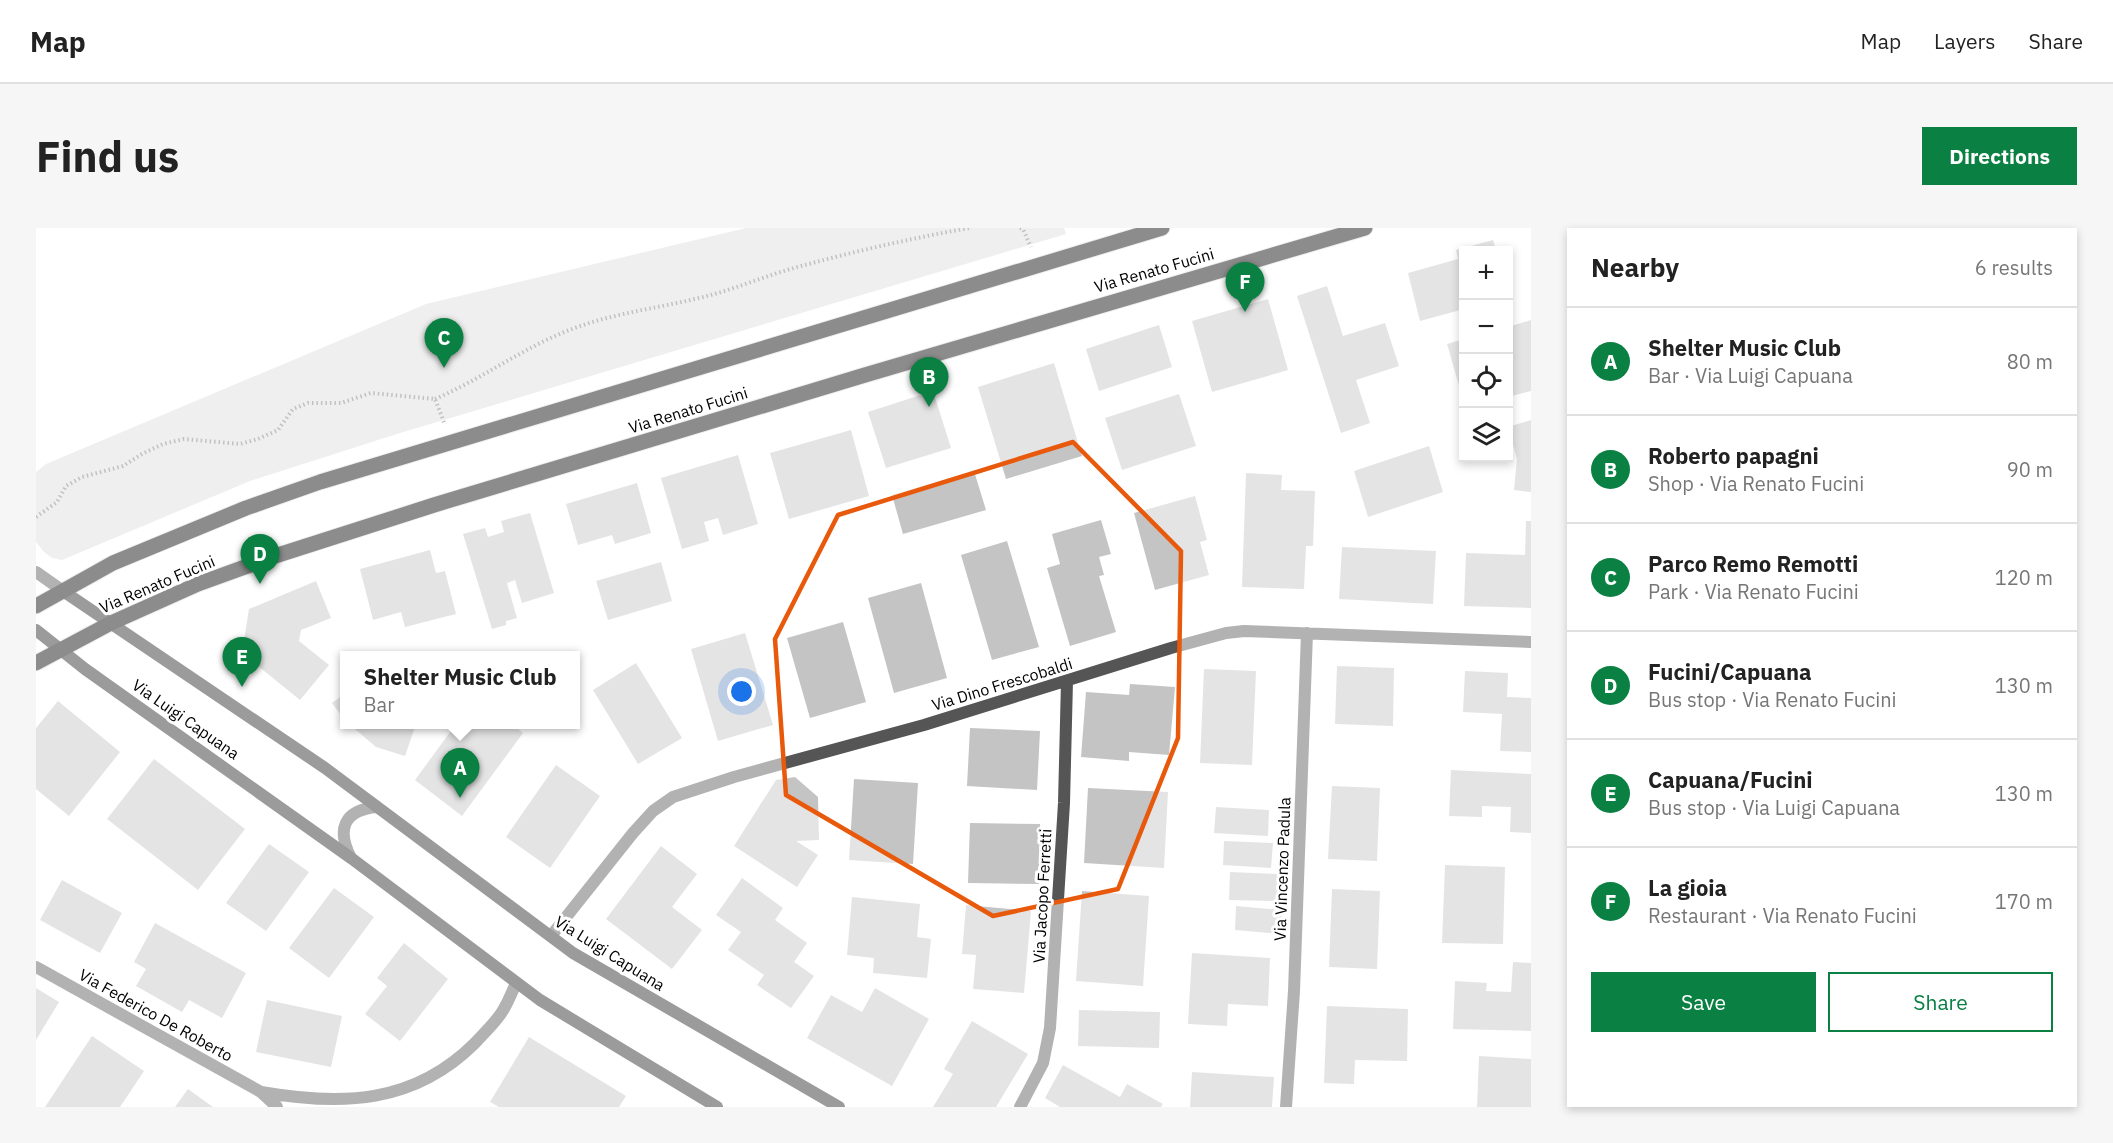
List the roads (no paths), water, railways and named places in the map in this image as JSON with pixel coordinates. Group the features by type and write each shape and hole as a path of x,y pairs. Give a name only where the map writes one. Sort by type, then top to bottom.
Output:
{"main road":[{"name":"Via Renato Fucini","path":"36,606 112,563 246,508 320,482 1162,228"},
{"name":"Via Renato Fucini","path":"36,663 111,623 198,584 275,556 434,505 876,371 1365,228"}],"street":[{"path":"36,572 63,591"},
{"name":"Via Luigi Capuana","path":"63,591 325,768 573,953 839,1107"},
{"name":"Via Luigi Capuana","path":"36,630 351,858 540,1000 717,1107"},
{"name":"Via Dino Frescobaldi","path":"551,936 653,811 673,797 734,777 924,725 1226,633 1244,631 1531,642"},
{"name":"Via Vincenzo Padula","path":"1286,1107 1294,991 1307,633"},
{"name":"Via Jacopo Ferretti","path":"1020,1107 1043,1063 1050,1028 1064,803 1067,681"},
{"path":"351,858 344,842 346,821 361,810 377,807"},
{"name":"Via Federico De Roberto","path":"36,967 261,1092"},
{"path":"261,1092 316,1100 342,1100 385,1094 419,1083 453,1062 481,1036 502,1013 516,983"},
{"path":"261,1092 277,1107"}],"place":[{"name":"La gioia","path":"1245,312"},
{"name":"Parco Remo Remotti","path":"444,368"},
{"name":"Roberto papagni","path":"929,407"},
{"name":"Fucini/Capuana","path":"260,584"},
{"name":"Capuana/Fucini","path":"242,687"},
{"name":"Shelter Music Club","path":"460,798"}]}
